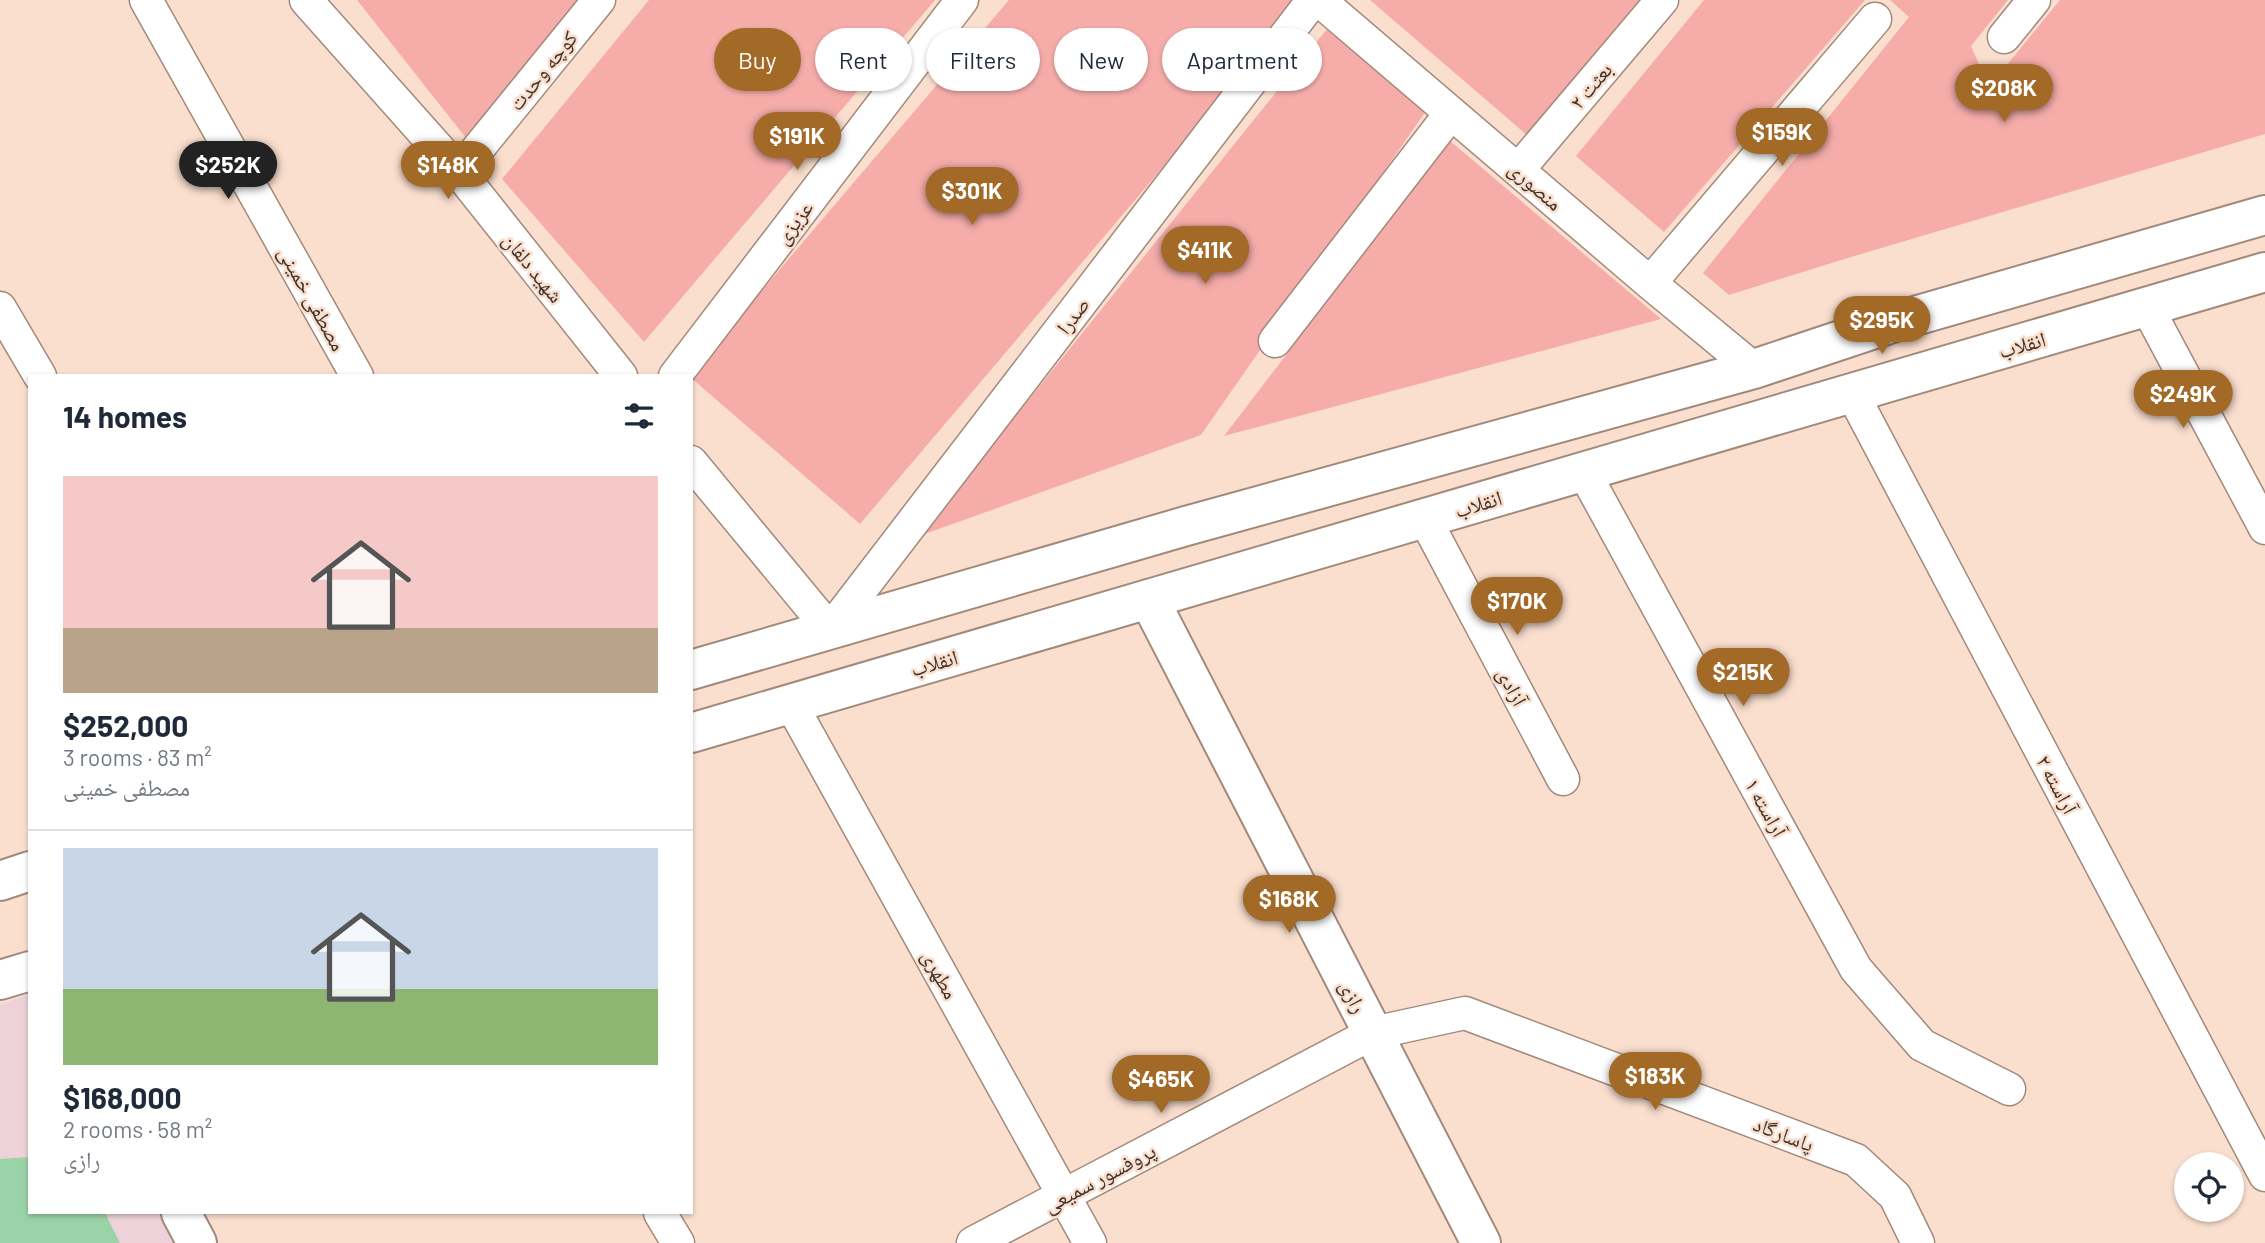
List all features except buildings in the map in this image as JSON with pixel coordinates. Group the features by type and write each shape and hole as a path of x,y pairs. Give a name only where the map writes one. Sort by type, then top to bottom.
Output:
{"main road":[{"path":"693,669 1199,523 1754,369 1901,320 2265,215"},
{"name":"انقلاب","path":"693,732 2265,272"},
{"path":"1901,320 1919,374"},
{"path":"1564,422 1584,471"},
{"name":"رازی","path":"1149,599 1481,1243"},
{"path":"0,881 28,872"},
{"path":"0,980 28,972"},
{"path":"182,1214 197,1243"}],"street":[{"name":"مصطفی خمینی","path":"146,0 356,374"},
{"name":"شهید دلفان","path":"306,0 459,173 619,374"},
{"name":"کوچه وحدت","path":"459,173 599,0"},
{"name":"عزیزی","path":"677,374 962,0"},
{"name":"صدرا","path":"830,630 1313,0"},
{"name":"منصوری","path":"1318,0 1754,369"},
{"name":"بعثت ۲","path":"1518,170 1662,0"},
{"path":"2004,37 2034,0"},
{"path":"1650,283 1875,19"},
{"path":"1275,341 1451,113"},
{"path":"2147,307 2265,528"},
{"path":"0,308 39,374"},
{"name":"آراسته ۲","path":"1852,393 2265,1175"},
{"path":"693,464 830,630"},
{"name":"آراسته ۱","path":"1584,471 1856,970 1922,1045 2009,1089"},
{"name":"آزادی","path":"1425,519 1563,779"},
{"name":"مطهری","path":"791,704 1090,1243"},
{"name":"پاسارگاد","path":"1373,1033 1465,1013 1856,1160 1895,1196 1918,1243"},
{"name":"پروفسور سمیعی","path":"973,1243 1373,1033"},
{"path":"661,1214 678,1243"}],"shaded area":[{"path":"28,994 28,1214 180,1214 195,1243 0,1243 0,1005"}],"green space":[{"path":"28,1157 28,1214 106,1214 120,1243 0,1243 0,1159"}]}
